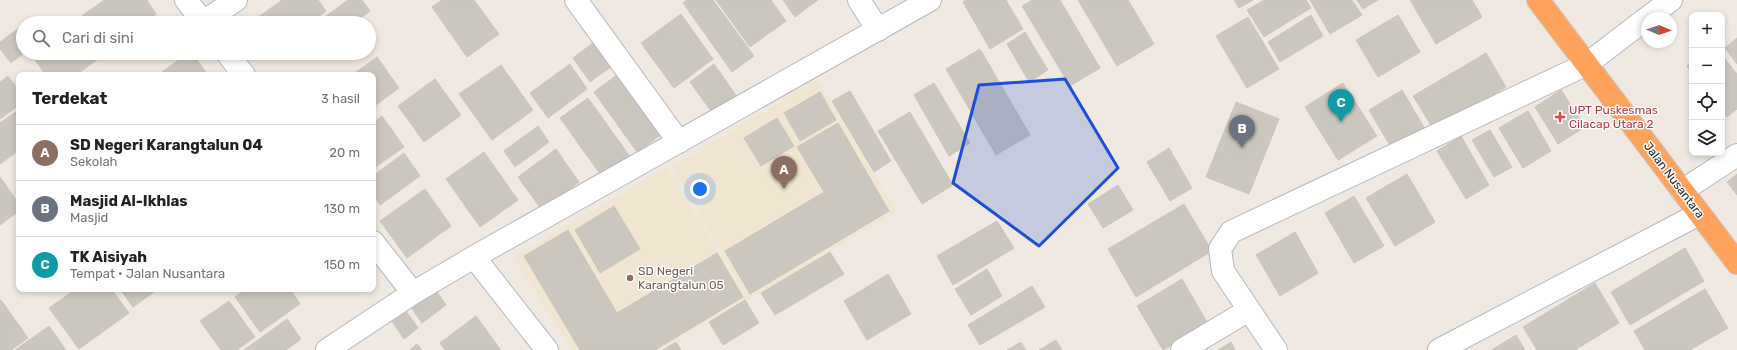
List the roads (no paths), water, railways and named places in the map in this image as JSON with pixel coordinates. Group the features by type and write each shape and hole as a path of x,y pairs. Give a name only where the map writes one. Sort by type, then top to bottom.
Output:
{"highway":[{"name":"Jalan Nusantara","path":"1538,0 1737,263"}],"street":[{"path":"186,0 198,16"},
{"path":"212,16 236,0"},
{"path":"576,0 679,142"},
{"path":"859,0 878,30"},
{"path":"327,350 413,294 474,257 930,0"},
{"path":"1655,12 1671,0"},
{"path":"1276,350 1223,271 1220,248 1231,232 1587,64 1641,23"},
{"path":"232,60 242,72"},
{"path":"1682,191 1737,155"},
{"path":"1439,350 1700,214"},
{"path":"376,246 413,294"},
{"path":"474,257 546,350"},
{"path":"1182,350 1249,310"}],"place":[{"name":"UPT Puskesmas Cilacap Utara 2","path":"1560,117"},
{"name":"TK Aisiyah","path":"1341,122"},
{"name":"Masjid Al-Ikhlas","path":"1242,148"},
{"name":"SD Negeri Karangtalun 04","path":"784,189"},
{"name":"SD Negeri Karangtalun 05","path":"630,278"}]}
